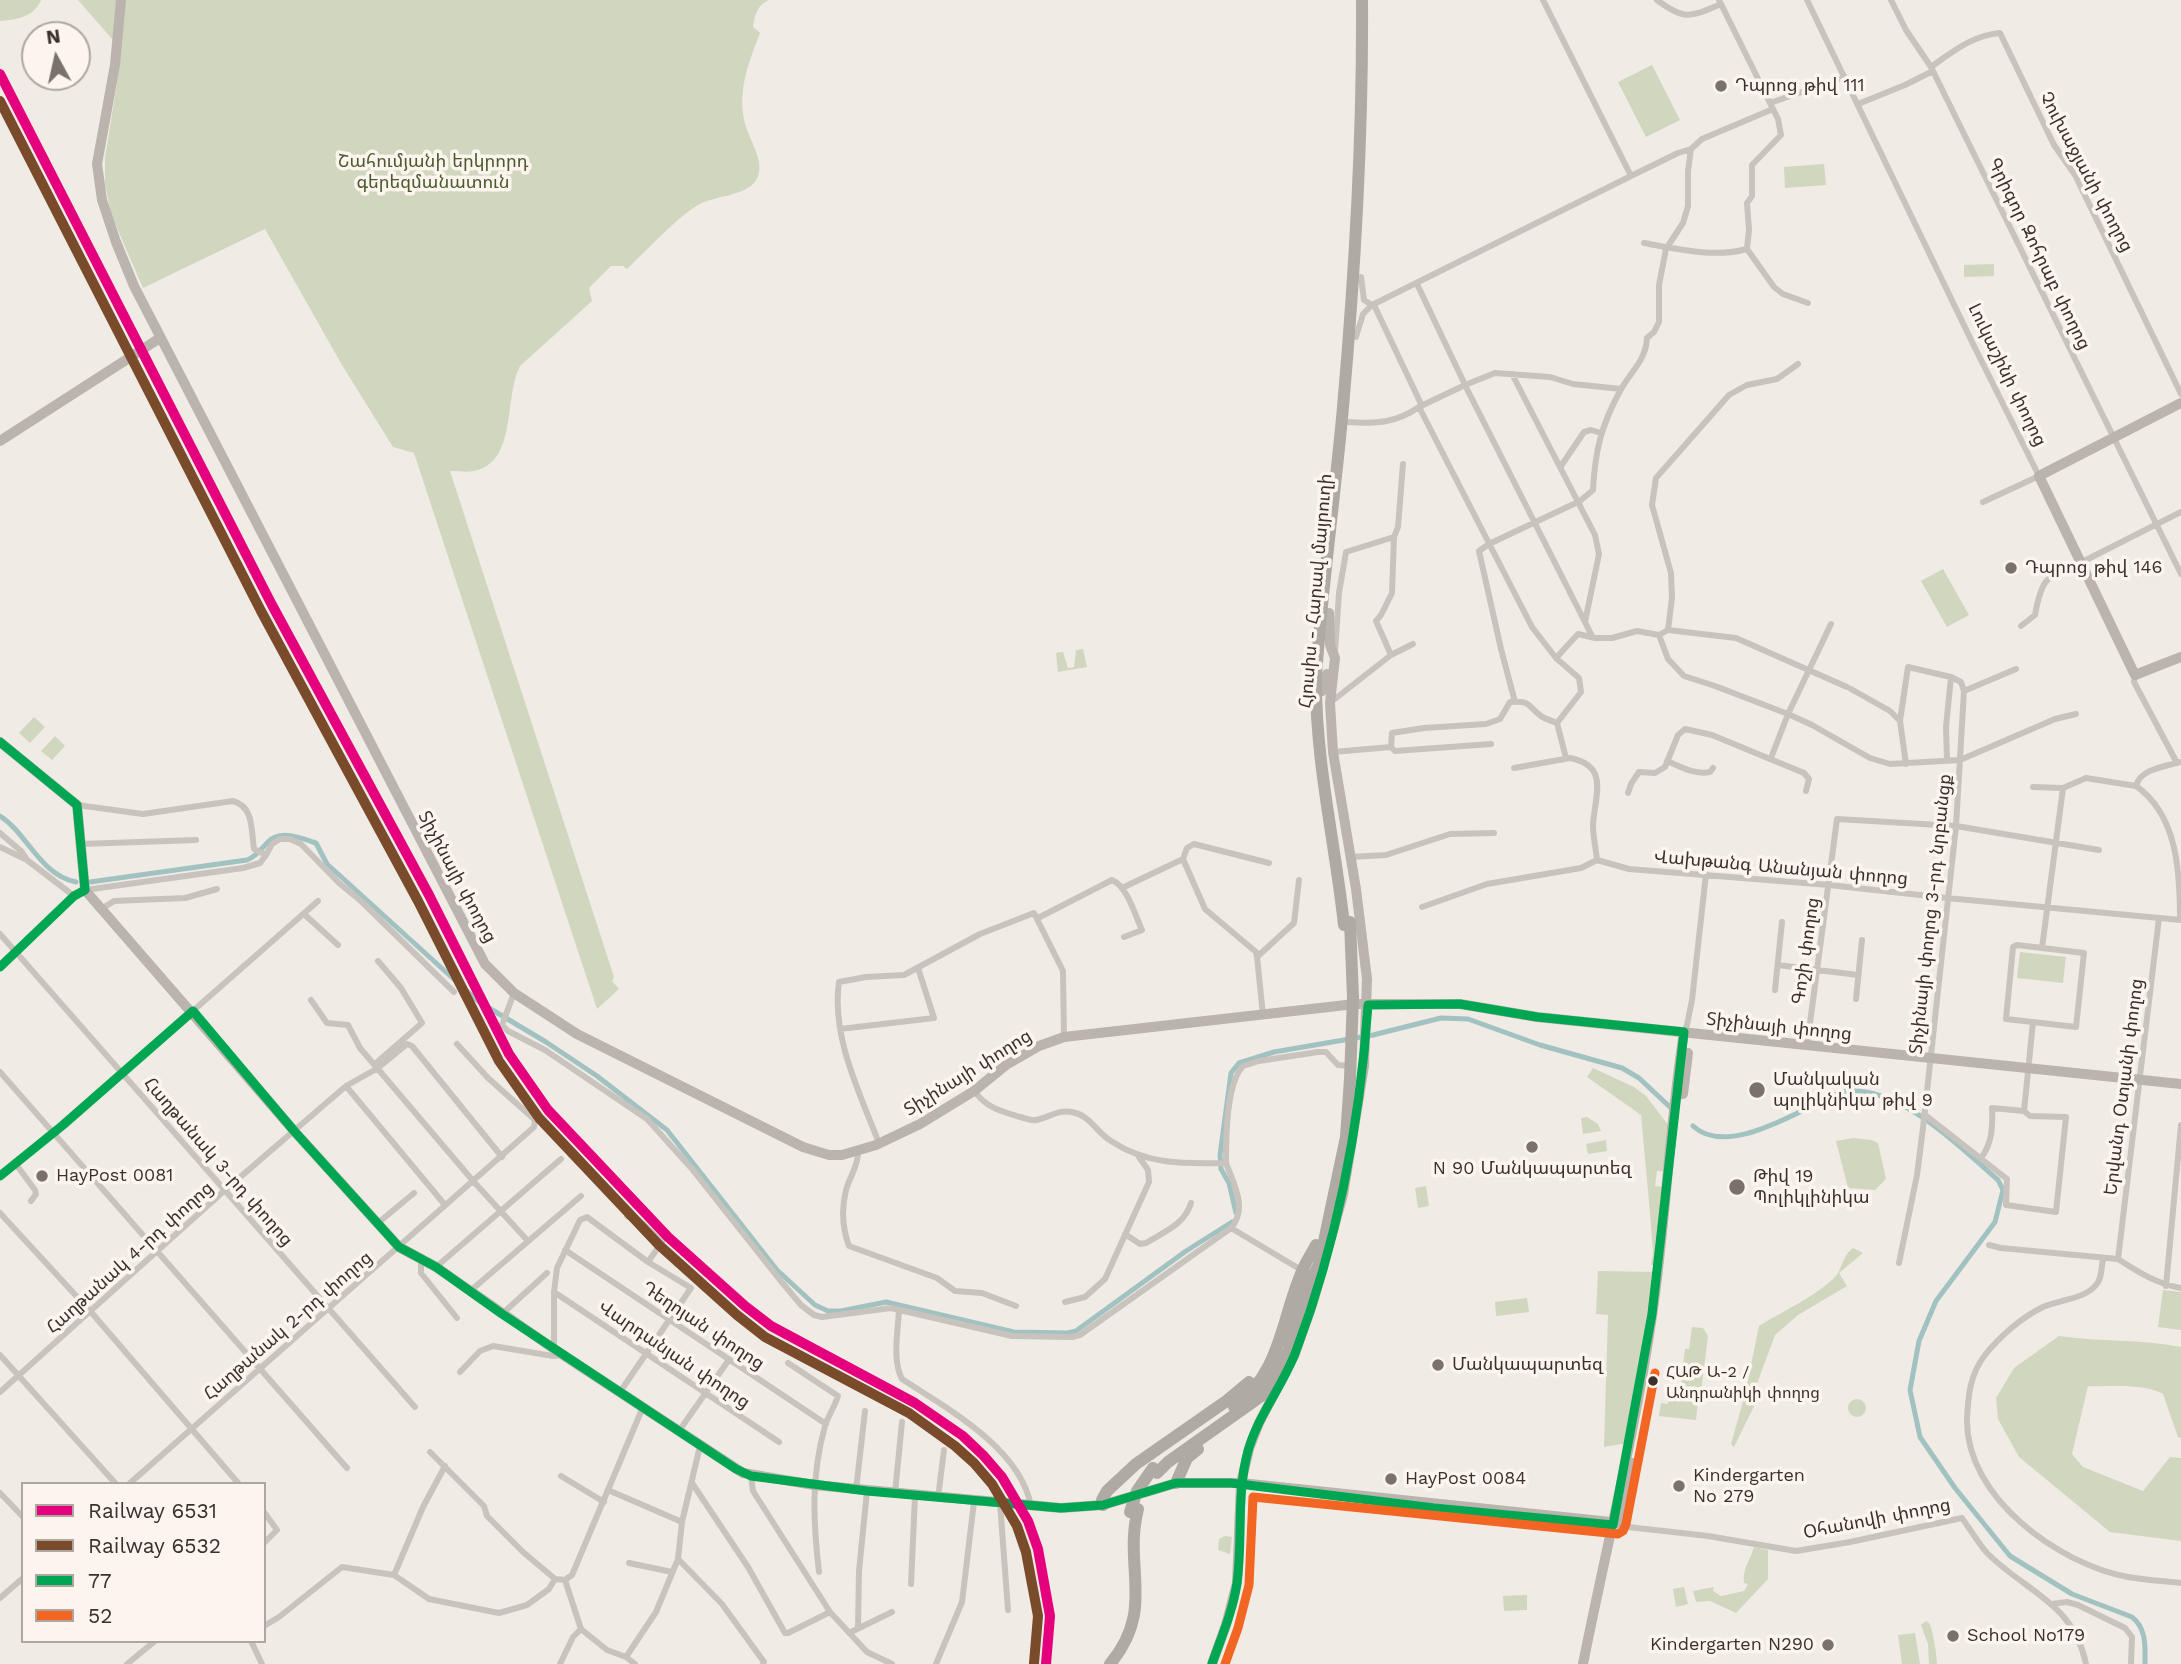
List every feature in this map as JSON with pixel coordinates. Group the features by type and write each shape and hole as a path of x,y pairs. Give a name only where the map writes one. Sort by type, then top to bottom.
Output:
{"highway":[{"name":"Հյուսիս - Հարավ մայրուղի","path":"1155,1470 1264,1394 1288,1352 1310,1281 1319,1274 1346,1137 1353,969 1320,762 1316,676 1354,281 1362,110 1362,0"},
{"name":"Հյուսիս - Հարավ մայրուղի","path":"1347,923 1343,863 1326,759 1322,691 1361,277 1368,124 1368,0"},
{"name":"Հյուսիս - Հարավ մայրուղի","path":"1101,1664 1117,1642 1128,1615 1130,1595 1127,1537 1134,1510 1155,1470 1178,1446 1238,1404 1261,1379 1274,1356 1303,1269 1316,1245 1339,1134 1347,1079"},
{"name":"Հյուսիս - Հարավ մայրուղի","path":"1316,1245 1319,1274"},
{"path":"1103,1505 1102,1500 1107,1491 1136,1464 1233,1397 1274,1356"},
{"path":"1176,1483 1187,1458 1257,1405 1264,1394"},
{"name":"Հյուսիս - Հարավ մայրուղի","path":"1110,1664 1125,1643 1135,1616 1137,1587 1134,1510"}],"main road":[{"name":"Տիչինայի փողոց","path":"121,0 115,65 97,164 102,200 116,242 160,338 485,964 511,998 577,1034 803,1147 829,1155 858,1152 920,1124 1039,1046 1064,1037 1354,1004 1460,1004 1537,1017 1687,1030 1807,1046 2181,1084"},
{"path":"0,441 160,338"},
{"path":"2039,476 2181,403"},
{"name":"Լուկաշինի փողոց","path":"2039,476 2135,674"},
{"path":"1212,1664 1237,1583 1238,1484 1254,1434 1294,1356 1319,1274 1346,1179 1364,1066 1367,979 1333,752 1330,703 1335,658 1330,645 1329,612"},
{"path":"2135,674 2181,657"},
{"path":"1322,691 1327,668 1335,658"},
{"path":"0,742 77,804 85,890 295,1132 399,1247 436,1267 558,1352 736,1469 751,1476"},
{"path":"1590,1664 1643,1390 1661,1267 1687,1030"},
{"name":"Օհանովի փողոց","path":"751,1476 974,1502 1078,1509 1103,1505 1176,1483 1238,1484 1434,1508 1617,1524"},
{"path":"1583,1664 1617,1524"}],"street":[{"path":"1543,0 1631,176"},
{"path":"1657,0 1673,12 1694,16 1720,2 1772,106 1781,135 1752,164 1752,196 1747,203 1747,249 1774,287 1783,294 1808,303"},
{"name":"Լուկաշինի փողոց","path":"1807,0 2039,476"},
{"name":"Գրիգոր Զոհրաբ փողոց","path":"1891,0 1906,30 1932,69 2181,574"},
{"name":"Չուխաջյանի փողոց","path":"1858,104 1905,85 1932,69 1964,44 1989,34 2000,33 2054,145 2076,175 2181,394"},
{"path":"1356,337 1363,314 1373,305 1678,153 1692,149 1702,139 1718,134 1772,106 1845,77"},
{"path":"1515,702 1479,551 1580,501 1593,490 1594,455 1601,433 1620,389 1642,360 1647,338 1659,322 1659,285 1667,247 1686,214 1692,149"},
{"path":"1644,243 1733,253 1747,249"},
{"path":"1361,277 1364,300 1373,305 1421,407 1532,627 1556,658 1579,678 1581,692 1557,723"},
{"path":"1417,284 1592,636"},
{"path":"1668,630 1672,598 1671,573 1653,505 1656,478 1729,395 1747,385 1777,379 1798,364"},
{"path":"1348,422 1391,422 1403,419 1465,384 1495,373 1550,377 1573,384 1620,389"},
{"path":"1512,374 1580,501 1595,535 1600,555 1585,622"},
{"path":"1561,466 1584,432 1591,430 1601,433"},
{"path":"1391,655 1376,621 1392,593 1394,537 1398,527 1403,464"},
{"path":"1983,502 2039,476"},
{"path":"2021,626 2035,615 2039,593 2051,575 2181,512"},
{"path":"1335,658 1339,593 1346,552 1394,537"},
{"path":"1771,758 1788,714 1831,624"},
{"path":"1556,658 1578,634 1612,638 1637,631 1659,635 1668,630 1737,638 1849,688 1890,710 1900,721"},
{"path":"1659,635 1668,659 1684,676 1788,714 1870,758 1890,765 1960,760 2055,719 2076,714"},
{"path":"1330,703 1391,655 1413,644"},
{"path":"1906,764 1900,721 1908,667 1951,677 1961,682 1964,691 2017,670"},
{"name":"Լուկաշինի փողոց","path":"2135,674 2134,682 2179,763"},
{"path":"1947,760 1946,727 1951,677"},
{"name":"Տիչինայի փողոց 3-րդ նրբանցք","path":"1899,1263 1917,1175 1923,1128 1956,826 1964,691"},
{"path":"1391,747 1392,733 1486,724 1500,719 1510,702 1531,705 1539,715 1557,723"},
{"path":"1557,723 1566,758"},
{"path":"1628,793 1639,772 1661,771 1678,735 1685,729 1712,735 1808,776 1806,791"},
{"path":"1333,752 1391,747 1395,751 1491,744"},
{"path":"1422,907 1487,884 1580,868 1597,860 1593,828 1597,774 1578,760 1566,758 1514,768"},
{"path":"1667,761 1689,771 1704,773 1713,768"},
{"path":"2136,786 2137,779 2142,774 2179,763"},
{"path":"2033,787 2063,788 2086,778 2136,786 2158,809 2169,829 2180,877 2181,920"},
{"path":"2042,948 2063,788"},
{"path":"77,804 143,814 233,800 248,809 254,849 262,853"},
{"name":"Գոշի փողոց","path":"1807,1046 1837,819 1956,826"},
{"path":"1956,826 2099,850"},
{"path":"0,833 16,846 27,860"},
{"path":"1350,857 1386,855 1450,834 1494,833"},
{"path":"0,967 74,896 85,890 243,868 260,863 262,853 280,839 290,839 301,844 454,992"},
{"path":"81,844 196,840"},
{"path":"1263,1015 1256,952 1205,909 1183,859 1187,848 1194,844 1269,863"},
{"path":"0,847 27,860 74,896"},
{"path":"1122,888 1183,859"},
{"name":"Վախթանգ Անանյան փողոց","path":"1597,860 1629,869 1829,885 2181,920"},
{"path":"1687,1030 1706,874"},
{"path":"1257,957 1294,923 1299,880"},
{"path":"1038,918 1103,883 1117,881 1142,930 1124,937"},
{"path":"103,908 114,901 185,898 217,889"},
{"path":"0,1176 318,901"},
{"path":"879,1143 856,1085 840,1029 836,1000 839,982 904,975 980,934 1034,913 1063,971 1064,1037"},
{"path":"304,914 338,945"},
{"name":"Երվանդ Օտյանի փողոց","path":"2118,1259 2159,918"},
{"path":"1776,990 1782,922"},
{"name":"Հաղթանակ 3-րդ փողոց","path":"0,934 415,1407"},
{"path":"1856,999 1862,940"},
{"path":"2014,947 2042,948 2084,953 2077,1025 2074,1027 2007,1020 2005,1017 2014,947"},
{"path":"376,1066 422,1023 401,988 378,961"},
{"path":"1778,965 1858,975"},
{"path":"840,1029 934,1018 918,968"},
{"path":"511,998 502,1025 508,1031 545,1050 647,1119 692,1169 801,1305 814,1315 829,1318 891,1308 1012,1336 1080,1335 1231,1228 1241,1212 1240,1200 1222,1163 1233,1084 1243,1066 1318,1052 1326,1052 1338,1065 1364,1066"},
{"path":"311,1000 327,1023 348,1025 360,1048 527,1240"},
{"path":"2024,1111 2033,1022"},
{"name":"Հաղթանակ 2-րդ փողոց","path":"131,1482 534,1127 535,1119 488,1078 457,1044"},
{"path":"376,1066 404,1046 412,1045 502,1157"},
{"name":"Հաղթանակ 4-րդ փողոց","path":"0,1392 346,1086 376,1066"},
{"path":"0,1072 347,1468"},
{"path":"346,1086 446,1205"},
{"path":"974,1091 993,1109 1035,1121 1053,1113 1072,1111 1085,1117 1108,1140 1139,1157 1183,1164 1222,1163"},
{"path":"1924,1114 2007,1180 2006,1205 2056,1212 2066,1117 2031,1116 2024,1111 1992,1108 1991,1133 1987,1150 1981,1158"},
{"path":"2166,1286 2181,1125"},
{"path":"858,1152 858,1163 846,1189 842,1227 849,1246 937,1278 955,1292 982,1293 1016,1306"},
{"path":"1065,1302 1085,1297 1105,1279 1149,1182 1148,1170 1139,1157"},
{"path":"436,1267 561,1159"},
{"path":"15,1163 35,1190 36,1194 31,1201"},
{"path":"378,1223 414,1192"},
{"path":"469,1292 581,1196"},
{"path":"1125,1234 1140,1244 1146,1243 1181,1221 1188,1213 1191,1203"},
{"path":"0,1213 91,1312 237,1482"},
{"path":"627,1216 643,1224 662,1242 648,1262"},
{"path":"460,1372 480,1351 493,1346 553,1356 558,1352 554,1292 557,1268 580,1220 587,1217 648,1262 691,1288 620,1392"},
{"path":"1231,1228 1298,1268"},
{"path":"1989,1245 2118,1259 2166,1286 2181,1287"},
{"name":"Դեղոյան փողոց","path":"565,1250 826,1424"},
{"path":"2103,1259 2096,1287 2041,1308 1997,1341 1985,1355 1976,1369 1968,1397 1970,1448 1975,1463 1997,1498 2028,1531 2083,1562 2115,1574 2181,1583"},
{"path":"421,1260 421,1273 457,1318"},
{"path":"502,1314 547,1273"},
{"name":"Վարդանյան փողոց","path":"554,1292 779,1442"},
{"path":"899,1310 897,1357 902,1379 959,1415 986,1440 1018,1473 1029,1494 1031,1506"},
{"path":"0,1355 114,1482"},
{"path":"679,1431 728,1361"},
{"path":"788,1363 837,1394 838,1399 826,1424 814,1485 813,1522 819,1572"},
{"path":"430,1452 484,1506 486,1516 555,1579 565,1580 572,1574 643,1407"},
{"path":"856,1490 865,1411"},
{"path":"895,1493 902,1422"},
{"path":"626,1657 656,1612 678,1559 682,1522 701,1446"},
{"path":"938,1498 944,1450"},
{"path":"394,1575 426,1500 444,1466"},
{"path":"561,1476 604,1502"},
{"path":"751,1476 753,1492 830,1612 867,1652 892,1664"},
{"path":"692,1483 748,1567 785,1633 830,1612"},
{"path":"608,1490 682,1522"},
{"path":"858,1628 859,1571 867,1491"},
{"path":"0,1493 21,1515"},
{"path":"911,1584 915,1496"},
{"path":"936,1664 962,1602 974,1502"},
{"path":"1000,1503 1008,1610"},
{"path":"266,1515 277,1530 266,1541"},
{"name":"Օհանովի փողոց","path":"1617,1524 1745,1541 1796,1551 1962,1518 1985,1551 2068,1620 2082,1647 2086,1664"},
{"path":"678,1559 722,1604 764,1663"},
{"path":"629,1563 672,1573"},
{"path":"266,1625 342,1566 394,1575 429,1599 499,1613 527,1605 549,1588 555,1579"},
{"path":"0,1598 21,1580"},
{"path":"565,1580 581,1629 607,1650 626,1657 635,1664"},
{"path":"2052,1604 2067,1602 2078,1605 2125,1629 2132,1637 2131,1664"},
{"path":"849,1633 892,1612"},
{"path":"560,1664 573,1637 581,1629"},
{"path":"127,1664 153,1643"},
{"path":"252,1643 262,1664"}],"green space":[{"path":"0,0 41,0 29,14 0,21"},
{"name":"Շահումյանի երկրորդ գերեզմանատուն","path":"78,0 769,0 760,7 755,18 753,27 760,33 748,68 742,103 746,127 759,162 758,177 754,183 743,191 706,201 692,209 627,269 623,266 611,266 589,288 592,301 520,366 512,393 508,425 499,453 490,463 478,470 450,471 614,977 612,981 619,989 597,1009 414,453 393,447 342,365 265,229 143,288 111,214 105,184 105,158 120,64 119,47"},
{"path":"1652,65 1680,120 1646,137 1618,82"},
{"path":"1824,164 1826,185 1785,188 1784,167"},
{"path":"1994,264 1994,276 1964,277 1964,265"},
{"path":"1943,569 1969,615 1947,627 1921,581"},
{"path":"1083,649 1087,667 1058,672 1056,653 1063,652 1068,668 1074,667 1076,650"},
{"path":"34,717 45,727 30,743 19,733"},
{"path":"55,736 65,746 52,760 41,751"},
{"path":"2020,952 2066,957 2063,983 2017,978"},
{"path":"1593,1068 1634,1087 1646,1096 1672,1130 1670,1172 1657,1171 1655,1186 1668,1188 1660,1265 1651,1265 1653,1253 1641,1115 1587,1077"},
{"path":"1587,1117 1598,1124 1601,1131 1583,1134 1581,1118"},
{"path":"1853,1138 1878,1143 1886,1179 1875,1190 1848,1188 1836,1141"},
{"path":"1606,1140 1607,1151 1588,1154 1586,1144"},
{"path":"1426,1186 1429,1206 1418,1208 1415,1188"},
{"path":"1853,1248 1863,1253 1839,1273 1847,1286 1798,1315 1775,1335 1755,1389 1761,1392 1734,1447 1731,1444 1759,1326 1824,1287 1836,1276"},
{"path":"1598,1271 1658,1272 1627,1443 1604,1447 1608,1315 1596,1314"},
{"path":"2163,1290 2181,1292 2181,1330 2158,1327"},
{"path":"1527,1298 1529,1312 1496,1316 1495,1302"},
{"path":"1692,1327 1703,1328 1708,1336 1701,1392 1680,1390 1685,1349 1689,1349"},
{"path":"2059,1336 2181,1347 2181,1438 2178,1437 2163,1394 2136,1387 2088,1386 2072,1454 2083,1467 2143,1491 2170,1457 2181,1458 2181,1541 2110,1532 2019,1457 1998,1419 1996,1398 2014,1368"},
{"path":"1669,1399 1698,1402 1696,1420 1659,1416 1661,1403 1668,1404"},
{"path":"1853,1399 1861,1399 1866,1408 1864,1415 1853,1417 1848,1412 1848,1404"},
{"path":"1232,1537 1230,1554 1218,1550 1219,1539"},
{"path":"1754,1547 1768,1550 1768,1579 1736,1613 1710,1601 1696,1602 1693,1591 1714,1587 1713,1591 1721,1596 1744,1591 1748,1584 1744,1583 1744,1573"},
{"path":"1684,1587 1688,1604 1676,1607 1673,1589"},
{"path":"1527,1595 1527,1610 1504,1611 1503,1596"},
{"path":"1926,1621 1932,1631 1937,1664 1929,1664 1928,1644 1921,1625"},
{"path":"1915,1633 1920,1664 1902,1664 1898,1635"}],"waterway":[{"path":"0,816 10,823 43,863 64,878 76,882"},
{"path":"90,882 247,860 278,836 291,836 316,843 327,864 479,1002 597,1076 667,1130 777,1270 815,1305 828,1311 886,1302 1014,1332 1068,1333 1076,1331 1186,1251 1232,1222"},
{"path":"1236,1213 1229,1183 1221,1169 1220,1155 1231,1073 1239,1063 1274,1052 1373,1035 1441,1018 1468,1019 1540,1045 1622,1068 1639,1078 1671,1108"},
{"path":"1693,1126 1705,1134 1719,1137 1750,1133 1838,1093 1858,1091 1877,1095 1915,1112 1998,1180 2003,1190 1995,1222 1936,1301 1919,1341 1910,1390 1920,1437 1955,1488 2010,1556 2072,1594 2132,1617 2137,1622 2144,1639 2145,1664"}],"rail line":[{"name":"6531","path":"0,74 272,605 429,895 509,1054 548,1110 668,1237 745,1306 771,1326 915,1403 963,1436 983,1455 1002,1477 1028,1521 1038,1549 1050,1616 1046,1664"},
{"name":"6532","path":"0,101 261,611 418,901 499,1061 539,1118 659,1245 737,1315 765,1337 909,1413 974,1463 992,1484 1017,1526 1026,1552 1038,1616 1034,1663"}],"transit line":[{"name":"77","path":"0,742 77,805 85,890"},
{"name":"77","path":"0,967 74,896 85,890"},
{"name":"77","path":"1368,1005 1460,1004 1537,1017 1684,1032"},
{"name":"77","path":"1212,1664 1230,1614 1237,1583 1242,1484 1248,1451 1258,1425 1296,1351 1324,1267 1335,1224 1353,1137 1368,1005"},
{"name":"77","path":"193,1011 295,1132 399,1247 436,1267 502,1314 736,1469 751,1476 867,1491 1061,1508 1103,1505 1176,1483 1231,1483 1434,1508 1613,1525"},
{"name":"77","path":"0,1176 63,1125 193,1011"},
{"name":"77","path":"1613,1525 1652,1314 1684,1032"},
{"name":"52","path":"1225,1664 1249,1585 1253,1497 1618,1534 1626,1524 1655,1373"}],"place":[{"name":"Դպրոց թիվ 111","path":"1721,86"},
{"name":"Դպրոց թիվ 146","path":"2011,568"},
{"name":"Մանկական պոլիկնիկա թիվ 9","path":"1757,1090"},
{"name":"N 90 Մանկապարտեզ","path":"1532,1147"},
{"name":"HayPost 0081","path":"42,1176"},
{"name":"Թիվ 19 Պոլիկլինիկա","path":"1737,1187"},
{"name":"Մանկապարտեզ","path":"1438,1365"},
{"name":"ՀԱԹ Ա-2 / Անդրանիկի փողոց","path":"1653,1381"},
{"name":"HayPost 0084","path":"1391,1479"},
{"name":"Kindergarten No 279","path":"1679,1486"},
{"name":"School No179","path":"1953,1636"},
{"name":"Kindergarten N290","path":"1828,1645"}]}
